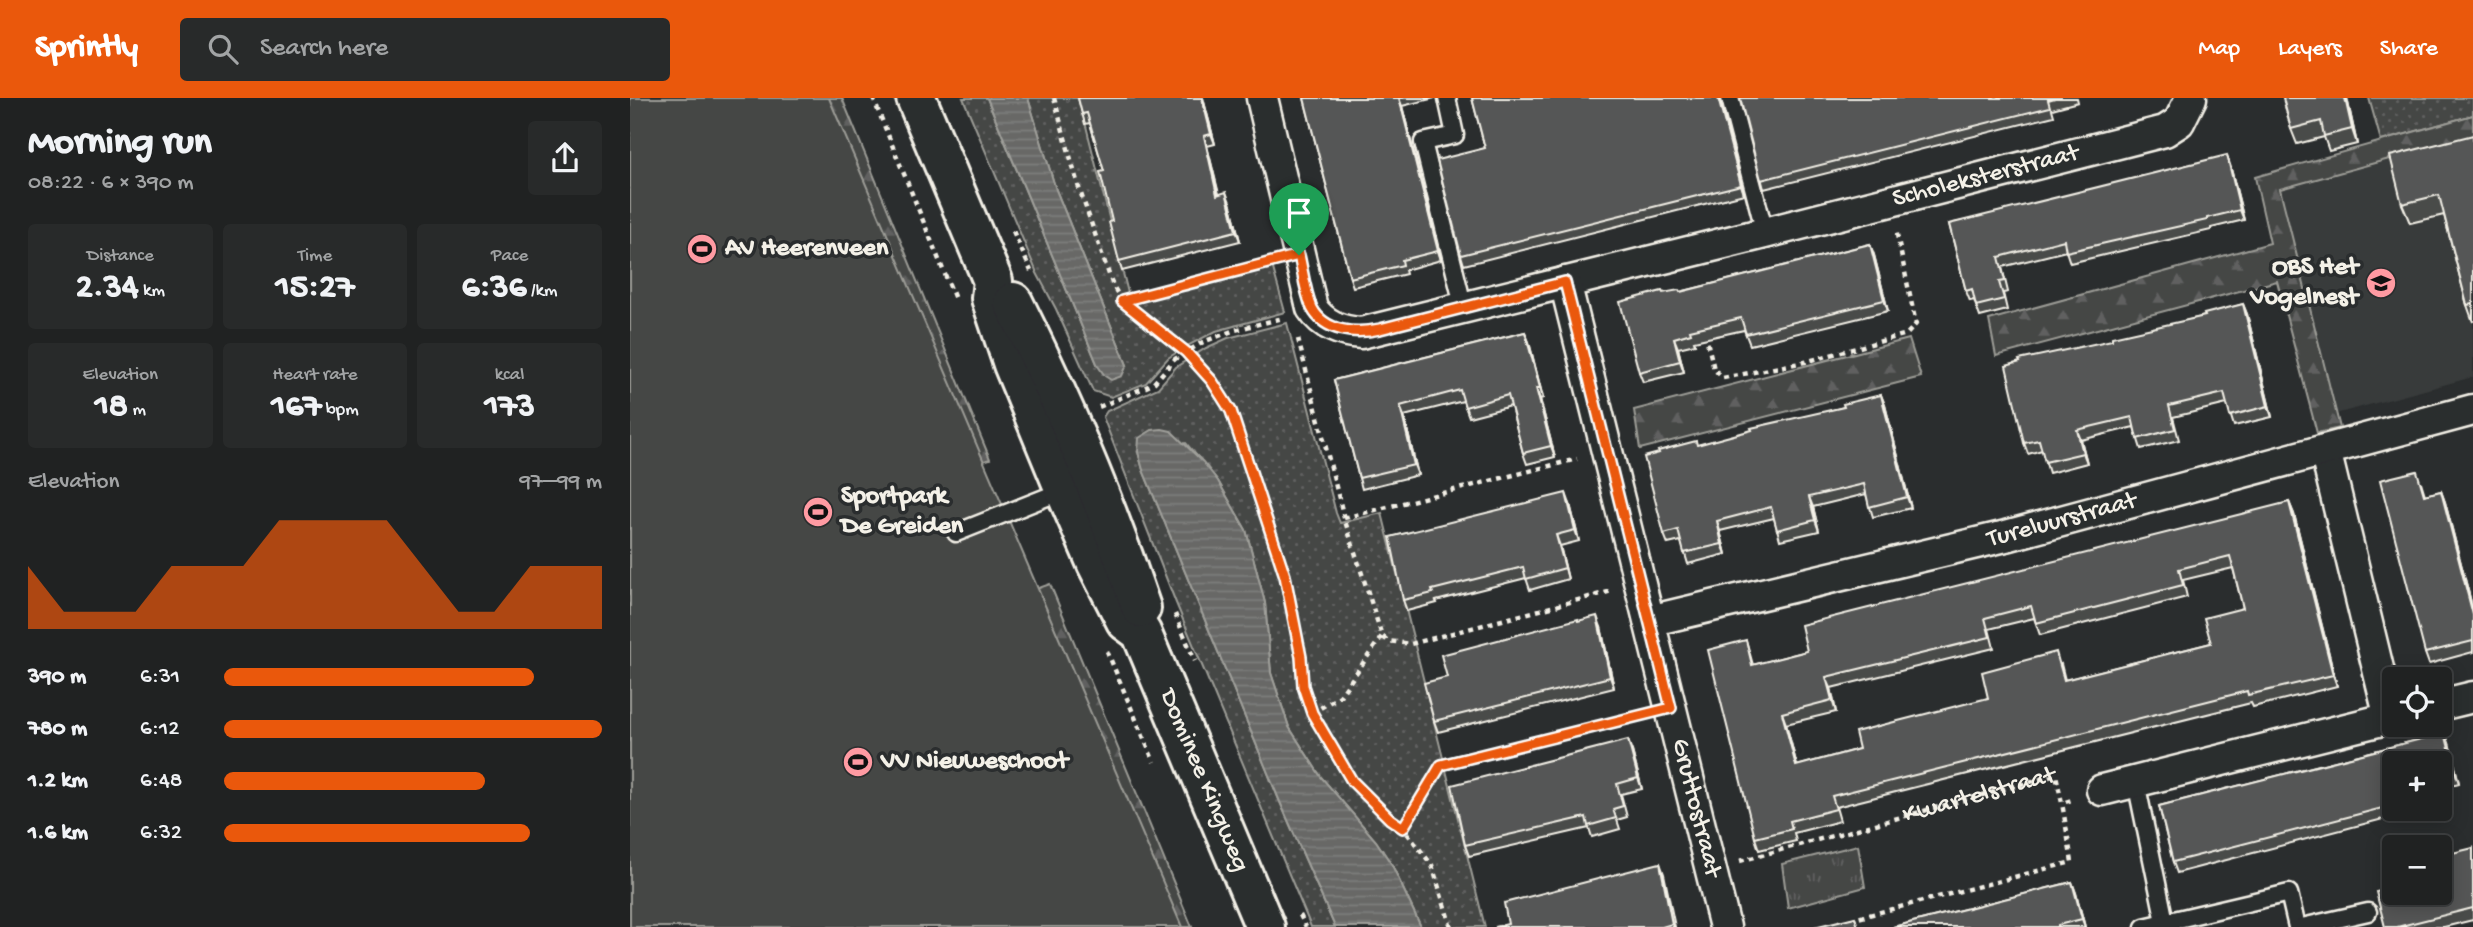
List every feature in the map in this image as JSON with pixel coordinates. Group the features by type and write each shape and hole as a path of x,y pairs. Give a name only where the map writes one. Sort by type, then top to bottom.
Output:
{"main road":[{"name":"Dominee Kingweg","path":"916,98 993,281 991,298 1013,364 1078,484 1097,564 1126,621 1140,632 1265,927"}],"street":[{"path":"1262,98 1299,255 1303,314"},
{"name":"Scholeksterstraat","path":"1303,314 1338,329 1361,332 1464,309 2165,131 2179,122 2191,98"},
{"name":"Gruttostraat","path":"1565,282 1725,927"},
{"name":"Tureluurstraat","path":"1649,621 2006,536 2473,410"},
{"path":"2325,450 2382,678"},
{"path":"2452,702 2473,697"},
{"path":"2102,790 2382,720"}],"lane":[{"path":"1447,98 1455,135 1423,142 1464,309"},
{"path":"1730,98 1765,233"},
{"path":"957,533 1078,484"},
{"path":"2136,782 2165,922"},
{"path":"2144,927 2289,893 2300,927 2368,912"}],"path":[{"path":"1054,98 1078,186 1113,286 1122,301 1186,352 1212,381 1231,411 1285,576 1301,657 1303,686 1312,713 1352,781 1390,819 1403,828 1433,865 1451,927"},
{"path":"1705,331 1714,369 1723,378 1805,362 1907,334 1916,324 1894,218"},
{"path":"1122,301 1299,255"},
{"path":"1094,409 1153,384 1175,359 1221,335 1303,314 1344,518 1382,636 1388,641 1411,644 1640,584"},
{"path":"1344,518 1607,451"},
{"path":"1312,713 1340,696 1382,636"},
{"path":"1403,828 1441,765 1671,708"},
{"name":"Kwartelstraat","path":"1710,868 2056,775 2062,803 2102,790"},
{"path":"1839,924 2072,862 2062,803"}],"shaded area":[{"path":"987,98 1028,98 1056,190 1127,365 1122,376 1111,380 1098,366"},
{"name":"OBS Het Vogelnest","path":"2473,127 2473,377 2328,416 2263,189"},
{"path":"1152,430 1171,431 1203,462 1218,481 1246,530 1265,603 1271,673 1289,727 1321,777 1376,841 1392,865 1421,927 1335,927 1280,802 1143,470 1138,452 1139,438"}],"green space":[{"name":"Sportpark De Greiden","path":"630,98 829,98 1182,927 630,927"},
{"path":"811,98 842,98 990,459 958,470"},
{"path":"963,98 987,98 1098,366 1127,365 1056,190 1028,98 1079,98 1128,293 1138,292 1140,298 1272,265 1285,312 1216,331 1168,358 1146,383 1111,397 1093,391 1037,273"},
{"path":"2369,98 2473,98 2473,115 2381,141"},
{"path":"2473,115 2473,136 2280,189 2340,428 2317,433 2277,281 1996,356 1989,320 2270,243 2255,177"},
{"path":"1287,323 1340,523 1382,513 1485,927 1421,927 1392,865 1376,841 1321,777 1289,727 1271,673 1265,603 1246,530 1218,481 1186,443 1138,452 1143,470 1280,802 1335,927 1311,927 1176,603 1103,417 1107,411 1158,388 1176,367 1206,348 1228,338"},
{"path":"1909,339 1921,377 1640,449 1634,410"},
{"path":"1050,584 1192,927 1148,927 1011,598"},
{"path":"1858,845 1865,887 1788,908 1782,864"}],"building":[{"path":"1078,98 1202,98 1211,134 1204,136 1217,195 1226,192 1236,231 1119,261 1100,172 1104,171 1087,113 1082,114"},
{"path":"1304,98 1399,98 1438,251 1402,260 1403,265 1350,278"},
{"path":"1472,98 1718,98 1741,185 1461,255 1437,160 1485,148"},
{"path":"1740,98 2055,98 2048,100 2050,107 1761,180"},
{"path":"2283,98 2345,98 2352,129 2324,136 2321,121 2291,129"},
{"path":"2473,135 2473,304 2467,305 2439,195 2402,204 2390,156"},
{"path":"2227,155 2240,210 2066,252 2064,240 1999,257 2005,281 1999,282 2004,299 1976,306 1972,289 1966,291 1949,224"},
{"path":"1870,244 1884,300 1746,334 1741,318 1690,330 1691,333 1674,338 1680,361 1639,372 1620,302 1662,291 1680,292"},
{"path":"2243,304 2268,406 2230,416 2224,393 2169,406 2175,429 2137,439 2132,417 2077,430 2083,453 2045,462 2039,440 2024,443 2006,366 2020,362 2019,360 2112,340 2112,337 2205,316 2204,314"},
{"path":"1525,332 1540,388 1536,388 1551,446 1523,453 1508,395 1465,407 1460,390 1400,406 1414,465 1359,478 1334,380"},
{"path":"1881,395 1907,497 1869,507 1864,484 1809,497 1815,520 1777,530 1771,507 1717,521 1722,544 1684,553 1678,530 1664,534 1644,457 1696,441 1697,445 1752,430 1751,428 1844,407 1843,404"},
{"path":"2417,471 2424,495 2441,491 2473,615 2473,641 2425,653 2380,480"},
{"path":"1566,493 1575,530 1556,535 1565,568 1526,579 1523,567 1403,600 1390,537"},
{"path":"2289,502 2333,675 2248,695 2247,691 1832,796 1836,809 1790,821 1792,829 1755,838 1708,650 1746,640 1752,665 1807,651 1801,625","holes":["2230,556 2243,608 2204,618 2211,643 2064,680 2056,652 1982,672 1988,698 1855,732 1859,749 1796,766 1782,713 1832,700 1826,677 1990,637 1985,618 2031,606 2036,623 2183,585 2179,569"]},
{"path":"1597,616 1610,677 1434,721 1424,683 1447,677 1441,655"},
{"path":"2429,737 2446,737 2450,751 2382,751 2382,808 2173,862 2159,806"},
{"path":"1628,740 1638,778 1617,784 1623,806 1613,809 1616,818 1588,826 1586,817 1465,845 1452,785"},
{"path":"2473,848 2473,908 2397,927 2385,927 2376,892 2382,891 2382,905 2452,905 2452,853"},
{"path":"1660,863 1672,924 1662,927 1495,927 1508,924 1504,903"},
{"path":"2072,882 2082,919 2058,927 1893,927"},
{"path":"1855,917 1858,927 1814,927"}],"place":[{"name":"AV Heerenveen","path":"702,249"},
{"name":"OBS Het Vogelnest","path":"2381,283"},
{"name":"Sportpark De Greiden","path":"818,512"},
{"name":"VV Nieuweschoot","path":"858,762"}],"route":[{"path":"1299,255 1310,302 1317,315 1331,326 1354,332 1380,329 1565,282 1671,708 1441,765 1403,828 1390,819 1352,781 1312,713 1303,686 1301,657 1285,576 1231,411 1212,381 1186,352 1122,301 1299,255"}]}
